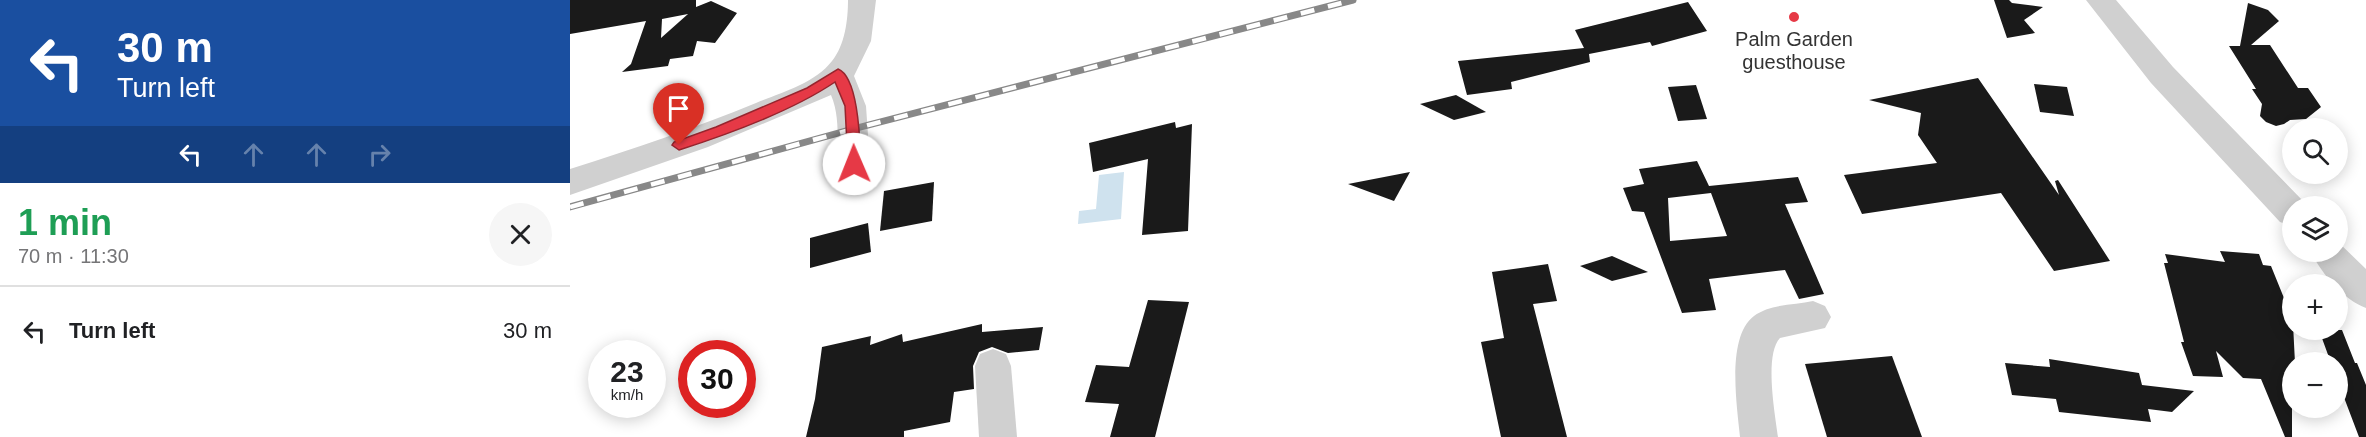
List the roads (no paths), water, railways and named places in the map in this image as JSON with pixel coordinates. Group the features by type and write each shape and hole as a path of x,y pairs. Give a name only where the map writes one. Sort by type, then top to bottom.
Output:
{"street":[{"path":"570,182 721,131 812,92 838,74 847,61 857,39 863,11 862,0"},
{"path":"2100,0 2162,75 2282,201"},
{"path":"838,74 851,106 854,164 859,178"},
{"path":"2337,262 2366,293"},
{"path":"1759,437 1754,360 1759,334 1777,323 1813,317"},
{"path":"993,366 998,437"}],"water":[{"path":"1124,172 1121,219 1078,224 1079,211 1096,209 1099,175"}],"railway":[{"path":"570,207 853,129 1353,0"}],"place":[{"name":"Palm Garden guesthouse","path":"1794,17"}]}
